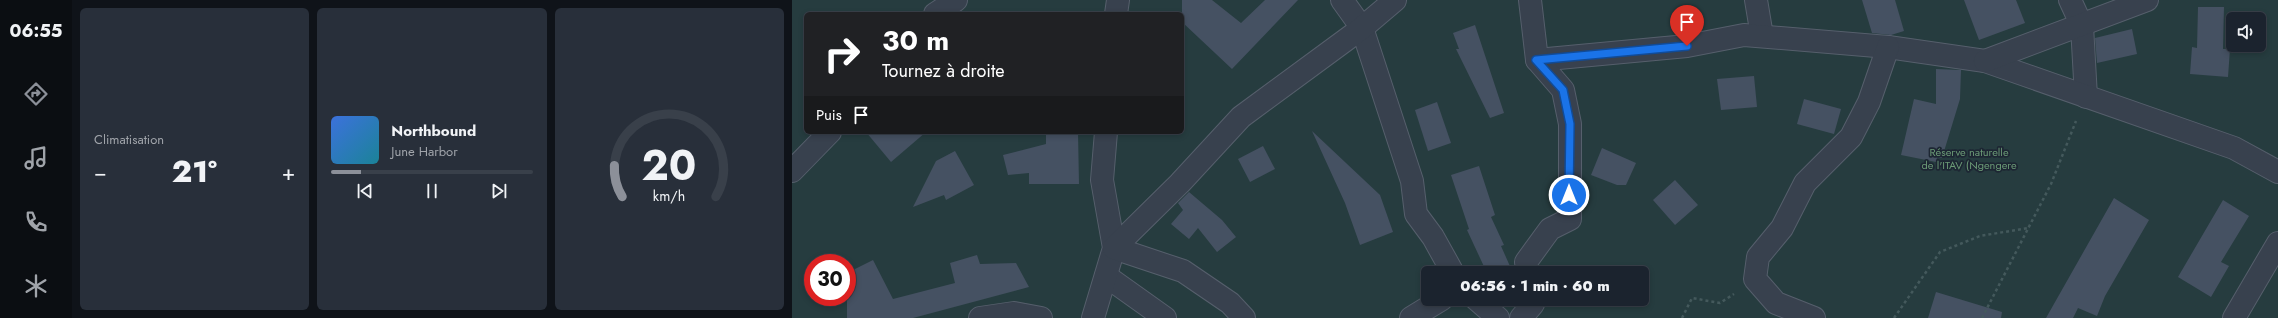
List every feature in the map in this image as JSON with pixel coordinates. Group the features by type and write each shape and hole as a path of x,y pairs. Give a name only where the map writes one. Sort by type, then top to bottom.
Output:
{"street":[{"path":"939,12 956,0"},
{"path":"1116,12 1118,0"},
{"path":"1342,0 1362,28 1412,181 1416,214 1433,237 1449,266"},
{"path":"1114,248 1180,183 1241,117 1362,28 1395,0"},
{"path":"1527,266 1526,262 1550,229 1570,219 1570,124 1563,90 1536,60 1530,0"},
{"path":"1756,0 1762,36"},
{"path":"2070,0 2082,26 2086,97"},
{"path":"1985,61 2082,26 2147,0"},
{"path":"1536,60 1687,46 1744,35 1888,47 1985,61 2234,148 2278,172"},
{"path":"1814,318 1776,303 1755,279 1758,257 1782,228 1805,183 1850,137 1869,102 1888,47"},
{"path":"792,171 828,134"},
{"path":"1093,318 1114,248 1102,180 1106,134"},
{"path":"2234,318 2278,243"},
{"path":"1114,248 1183,271 1230,303 1244,318"},
{"path":"1106,276 1165,318"},
{"path":"1411,318 1431,306"},
{"path":"1484,306 1498,318"},
{"path":"1521,318 1531,306"},
{"path":"980,318 1014,313 1041,318"}],"path":[{"path":"1982,318 2051,184 2086,97"},
{"path":"1894,318 1940,252 1980,236 2028,228"},
{"path":"1682,318 1692,298 1720,303 1755,279"}],"green space":[{"name":"Réserve naturelle de l'ITAV (Ngengere","path":"792,0 2278,0 2278,318 792,318"}],"building":[{"path":"1182,0 1212,0 1241,23 1265,0 1298,0 1232,69 1184,24 1184,12 1182,12"},
{"path":"1862,0 1895,0 1904,31 1891,35 1872,33"},
{"path":"1964,0 2016,0 2025,23 1979,40"},
{"path":"2198,7 2224,7 2223,49 2226,49 2226,52 2230,52 2228,77 2190,74 2192,47 2197,48"},
{"path":"1475,25 1504,113 1490,118 1456,49 1459,49 1453,33"},
{"path":"2132,29 2137,54 2097,63 2095,38"},
{"path":"1936,69 1961,70 1960,99 1942,158 1937,158 1936,162 1901,155 1914,99 1936,104"},
{"path":"1754,76 1757,107 1721,110 1717,79"},
{"path":"1804,99 1841,109 1834,134 1797,124"},
{"path":"1437,102 1451,143 1428,151 1415,110"},
{"path":"1312,131 1380,195 1393,232 1360,245 1345,203"},
{"path":"868,134 924,134 891,162"},
{"path":"1046,134 1078,134 1079,184 1029,184 1029,173 1008,175 1003,155 1046,144"},
{"path":"1263,146 1275,169 1250,182 1238,159"},
{"path":"1602,148 1636,163 1626,185 1617,185 1591,175"},
{"path":"955,151 974,185 946,200 944,195 913,207 936,161"},
{"path":"1479,166 1495,215 1491,217 1504,245 1501,246 1510,266 1484,266 1467,230 1469,229 1451,175"},
{"path":"1675,180 1698,205 1675,225 1653,200"},
{"path":"1189,192 1222,220 1236,237 1217,252 1198,228 1189,239 1171,224 1183,210 1178,203"},
{"path":"2114,198 2149,220 2105,296 2097,316 2078,308 2073,318 2046,318"},
{"path":"2223,200 2249,216 2221,262 2229,266 2211,297 2178,277"},
{"path":"977,255 980,264 1016,263 1029,287 913,318 847,318 847,306 856,306 856,268 873,260 893,299 955,283 950,263"},
{"path":"1936,292 2002,312 2001,318 1928,318"}],"route":[{"path":"1569,195 1570,124 1563,90 1536,60 1687,46"}]}
